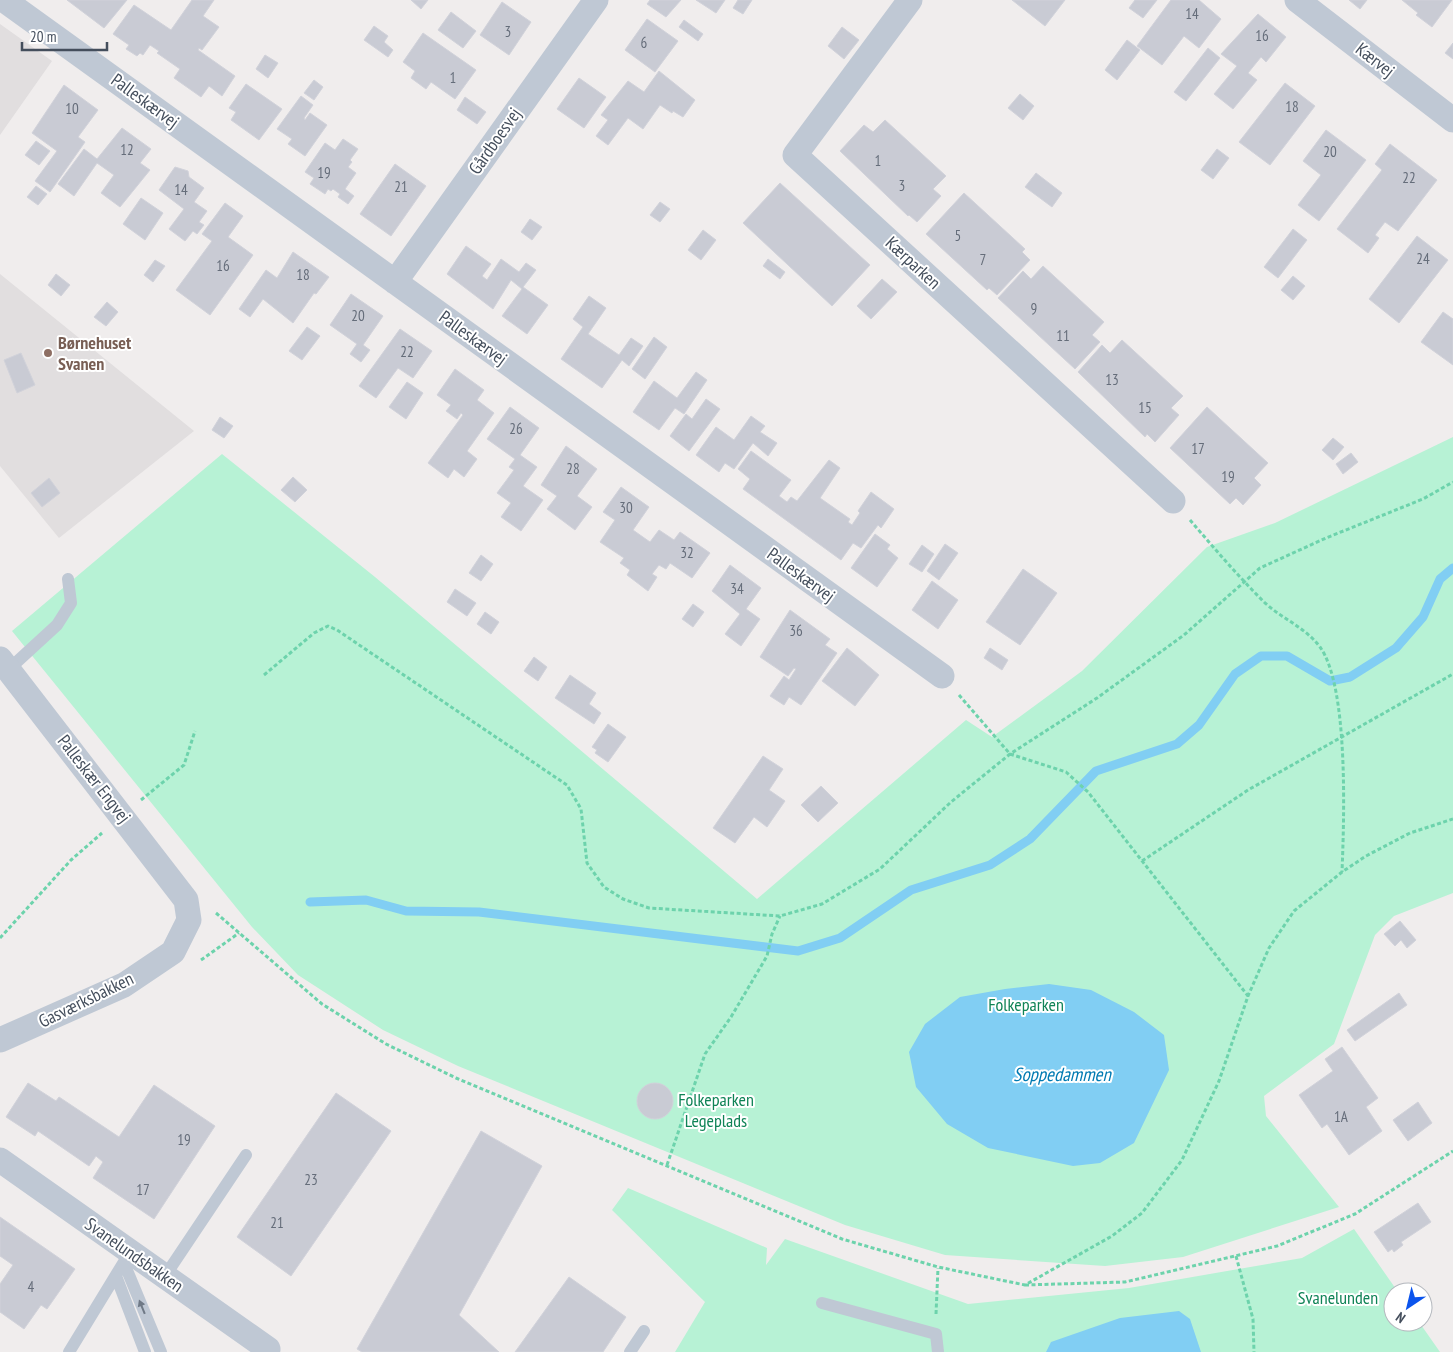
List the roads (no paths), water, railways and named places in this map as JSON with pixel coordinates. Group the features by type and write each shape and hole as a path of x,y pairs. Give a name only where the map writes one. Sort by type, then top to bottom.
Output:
{"street":[{"name":"Gårdboesvej","path":"395,282 596,0"},
{"name":"Kærparken","path":"910,0 795,154 1173,501"},
{"name":"Kærvej","path":"1297,0 1453,120"},
{"name":"Palleskærvej","path":"8,1 942,676"},
{"name":"Palleskær Engvej","path":"4,665 186,900"},
{"name":"Gasværksbakken","path":"0,1040 124,985 173,952 188,920 186,900"},
{"name":"Svanelundsbakken","path":"0,1160 127,1257 165,1276 268,1351"}],"lane":[{"path":"4,665 57,625 71,603 68,579"},
{"path":"165,1276 246,1155"},
{"path":"68,1352 127,1257"},
{"path":"127,1257 161,1352"},
{"path":"116,1276 145,1352"},
{"path":"822,1302 936,1334 938,1352"},
{"path":"630,1352 644,1331"}],"water":[{"name":"Soppedammen","path":"1049,984 1091,990 1134,1012 1164,1035 1169,1070 1134,1143 1100,1163 1073,1166 988,1148 947,1124 916,1087 909,1052 925,1024 960,997"},
{"path":"1179,1311 1190,1319 1201,1352 1046,1352 1051,1342 1120,1318"}],"waterway":[{"path":"310,902 366,900 406,911 479,912 798,951 840,938 911,890 990,865 1030,839 1096,771 1177,744 1199,725 1235,674 1261,656 1287,656 1330,681 1350,677 1396,648 1423,617 1440,579 1453,568"}],"place":[{"name":"Børnehuset Svanen","path":"48,353"}],"park label":[{"name":"Folkeparken","path":"1026,1005"},
{"name":"Folkeparken Legeplads","path":"716,1110"},
{"name":"Svanelunden","path":"1338,1298"}]}
